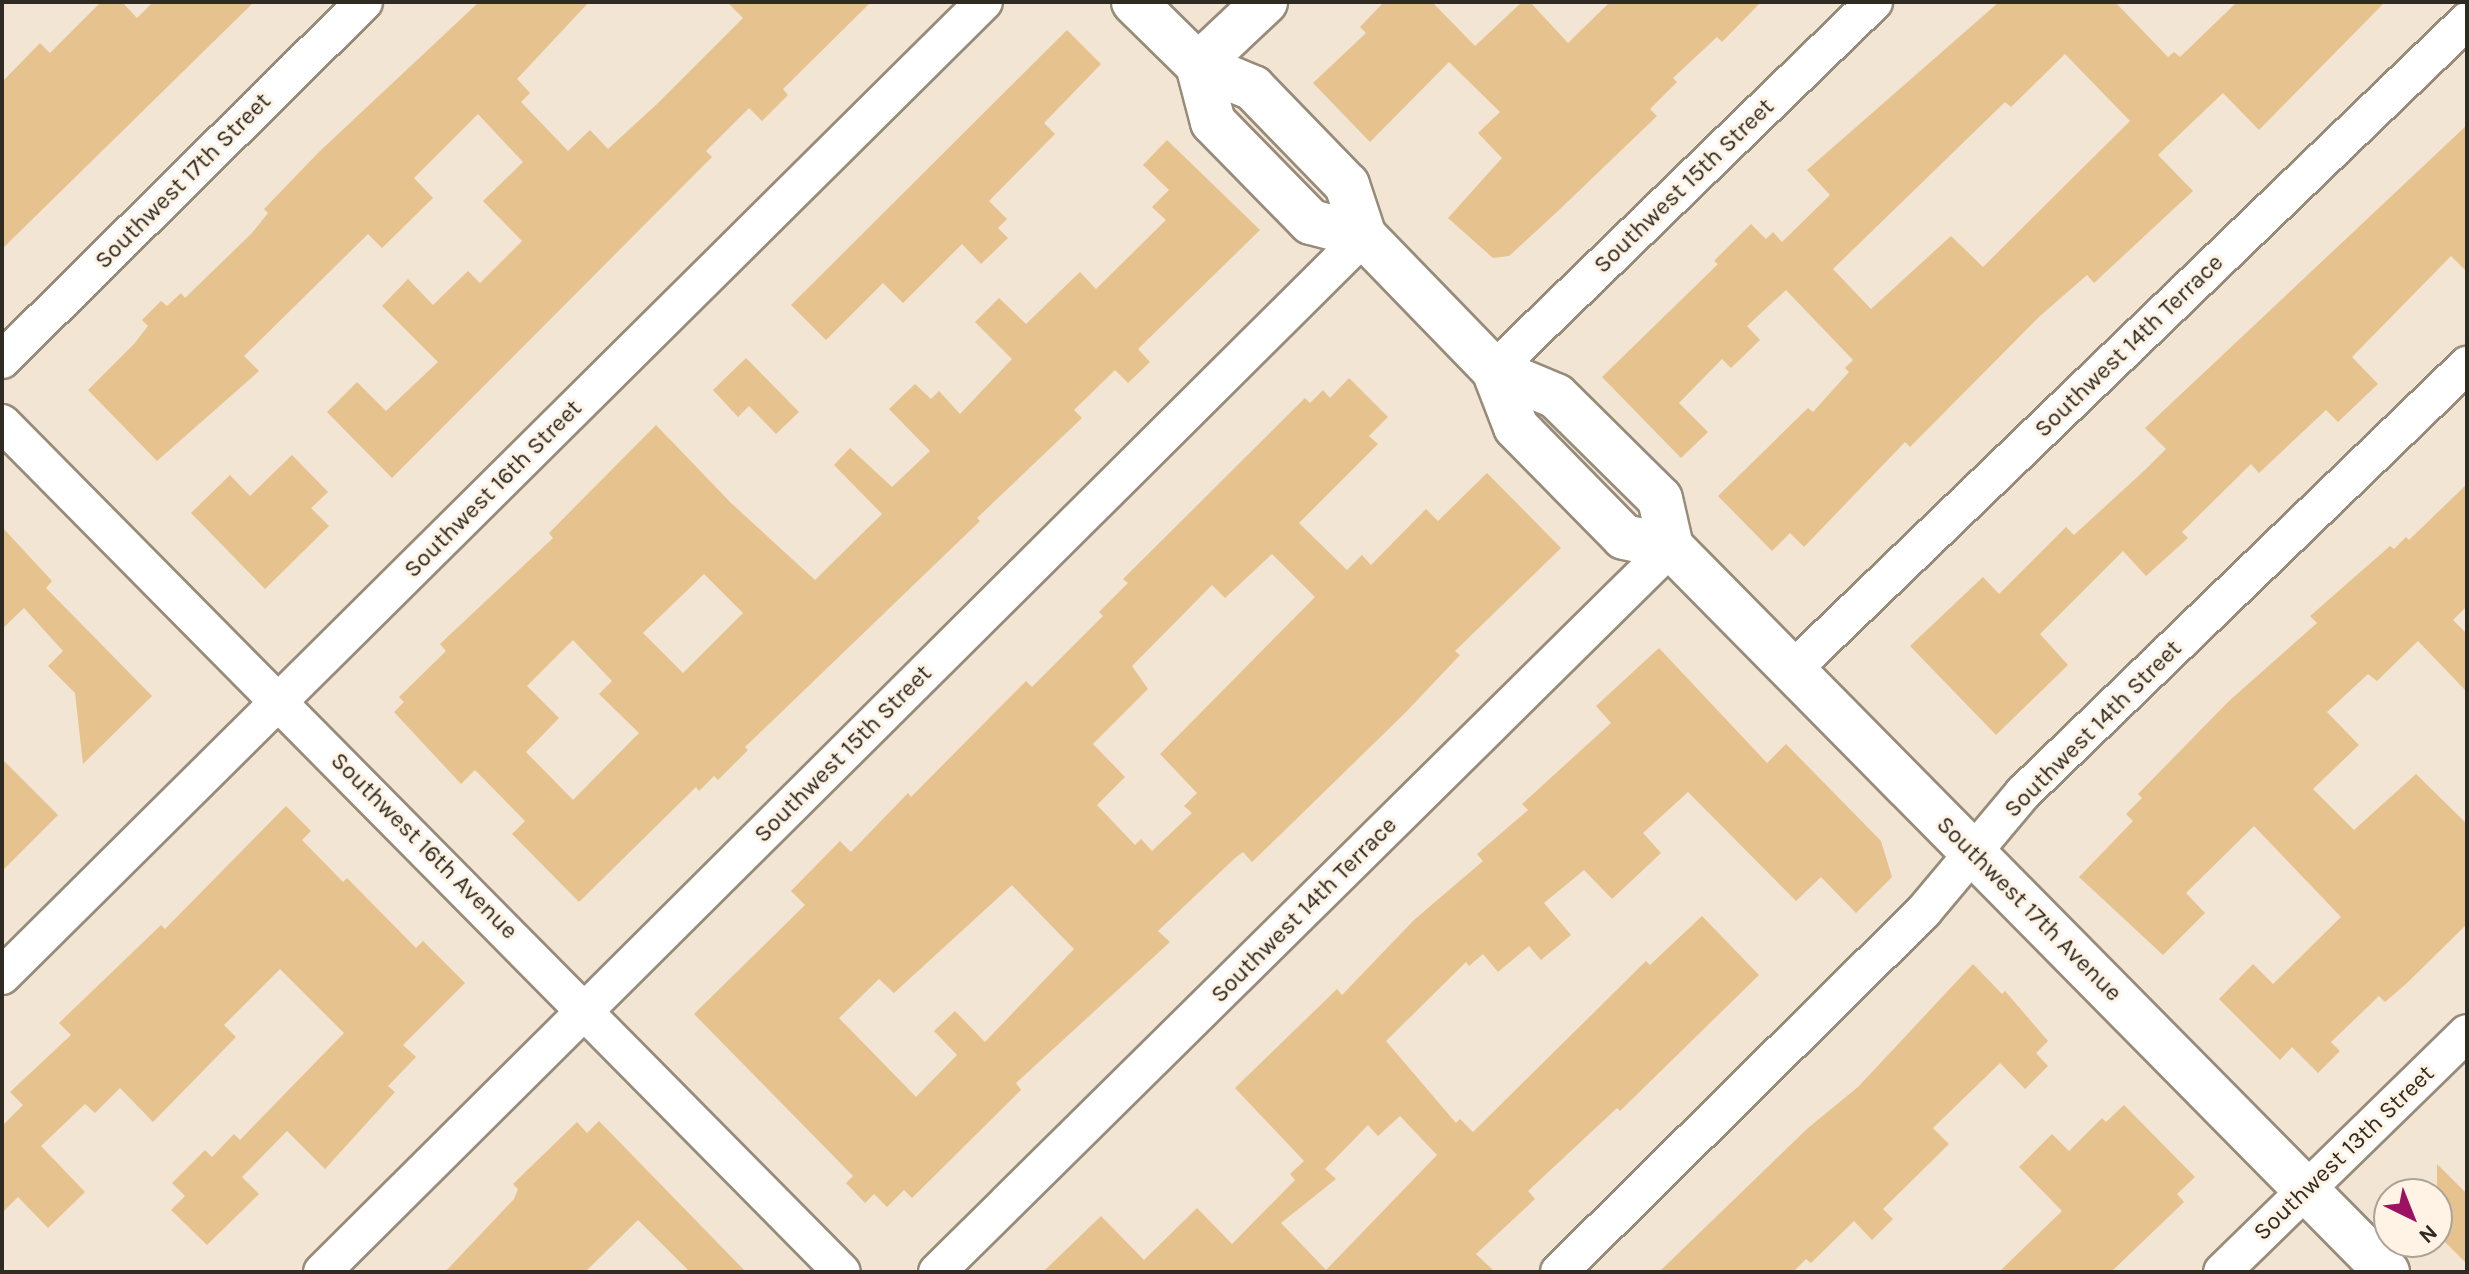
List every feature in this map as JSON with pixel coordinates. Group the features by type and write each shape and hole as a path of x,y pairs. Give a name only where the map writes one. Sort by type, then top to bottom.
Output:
{"main road":[{"path":"1134,2 1198,65 1253,88 1347,185 1364,236 1494,370 1556,396 1660,499 1671,547"},
{"path":"1198,65 1265,2"},
{"name":"Southwest 17th Avenue","path":"1671,547 2387,1272"}],"street":[{"name":"Southwest 17th Street","path":"2,360 364,2"},
{"name":"Southwest 16th Street","path":"2,976 984,2"},
{"name":"Southwest 15th Street","path":"1494,370 1874,2"},
{"name":"Southwest 14th Terrace","path":"1791,671 2467,21"},
{"name":"Southwest 15th Street","path":"322,1272 1364,236"},
{"name":"Southwest 14th Street","path":"1559,1272 1924,911 1975,854 2023,793 2467,365"},
{"name":"Southwest 16th Avenue","path":"2,423 842,1272"},
{"name":"Southwest 14th Terrace","path":"937,1272 1671,547"},
{"name":"Southwest 13th Street","path":"2222,1272 2467,1033"}],"building":[{"path":"101,2 122,2 137,18 153,2 254,2 2,249 2,82 40,43 50,53"},
{"path":"479,2 589,2 517,79 530,93 521,102 568,151 590,130 608,149 657,104 743,18 727,2 871,2 783,89 788,95 762,121 749,108 706,151 712,157 392,478 327,412 357,382 386,411 438,362 382,306 408,279 433,305 468,271 480,283 522,241 483,201 523,162 478,114 414,178 433,198 382,248 368,234 244,356 259,371 157,461 88,390 134,344 148,326 142,320 161,301 167,306 181,293 185,298 252,233 268,213 264,209 319,152"},
{"path":"1384,2 1432,2 1475,46 1522,2 1530,2 1568,43 1610,2 1761,2 1722,42 1717,37 1673,78 1677,82 1650,109 1657,116 1558,211 1509,256 1493,258 1448,218 1502,158 1478,133 1500,112 1449,62 1370,142 1313,83 1366,33 1360,27"},
{"path":"1999,2 2115,2 2168,57 2174,52 2180,57 2237,2 2385,2 2259,130 2223,93 2158,155 2193,191 2094,283 2087,275 2040,316 1910,447 1905,442 1804,547 1790,533 1772,551 1718,496 1808,408 1813,412 1849,372 1845,368 1853,360 1786,290 1747,326 1760,340 1731,368 1722,359 1679,403 1708,432 1681,458 1602,377 1718,264 1714,261 1751,224 1766,239 1773,232 1782,242 1830,195 1807,170","holes":["2065,54 2130,121 1983,267 1951,236 1871,309 1833,269 2005,102 2011,107"]},
{"path":"1067,30 1101,64 1044,123 1055,134 989,201 1007,219 998,228 1008,238 981,264 962,244 903,303 883,283 826,340 791,305"},
{"path":"2467,125 2467,272 2451,256 2352,357 2378,384 2338,422 2326,410 2259,473 2251,464 2182,532 2188,538 2146,576 2123,551 2040,634 2068,665 1996,735 1910,646 1983,577 1999,594 2066,527 2074,535 2146,469 2166,449 2145,428"},
{"path":"1167,140 1260,230 1138,349 1150,362 1128,383 1115,370 1074,410 1082,418 977,518 980,521 745,747 748,750 718,780 714,776 699,791 696,787 579,902 512,834 525,821 475,770 461,784 394,712 404,702 399,697 446,651 440,644 553,538 549,533 656,425 731,503 815,580 882,514 834,465 850,448 892,487 930,451 889,409 915,384 931,399 939,391 960,414 1012,359 975,322 999,298 1026,324 1080,272 1096,289 1166,220 1152,207 1169,190 1143,165","holes":["704,574 743,613 683,673 643,633","573,640 612,681 599,694 639,733 573,800 526,752 559,718 527,686"]},
{"path":"746,358 799,412 776,434 749,406 738,417 713,390"},
{"path":"1349,378 1388,417 1369,436 1378,444 1299,523 1347,570 1362,555 1371,565 1426,509 1438,521 1487,473 1561,548 1455,651 1460,655 1405,713 1252,862 1243,852 1158,931 1170,942 1016,1083 1021,1090 912,1198 904,1190 887,1207 874,1194 865,1203 846,1183 853,1176 694,1014 805,905 791,891 840,841 851,852 908,793 911,797 1026,681 1032,687 1103,616 1099,612 1128,583 1123,579 1305,398 1310,403 1323,390 1330,398","holes":["1272,554 1315,597 1160,754 1197,793 1184,806 1192,813 1152,851 1141,839 1135,845 1097,805 1125,777 1093,744 1148,689 1132,666 1212,585 1225,598","1012,885 1074,949 985,1042 955,1011 934,1031 957,1055 916,1097 839,1018 879,979 894,993"]},
{"path":"292,455 328,492 311,508 329,526 265,589 191,513 230,475 250,496"},
{"path":"2467,484 2467,606 2453,620 2467,634 2467,692 2418,641 2377,681 2368,674 2327,712 2359,745 2313,789 2354,830 2416,774 2467,824 2467,924 2407,983 2385,1002 2379,996 2331,1042 2340,1051 2318,1073 2292,1047 2280,1060 2219,999 2253,964 2273,984 2341,917 2254,826 2186,893 2205,913 2163,955 2079,877 2133,821 2126,814 2142,798 2138,794 2229,701 2317,623 2310,616 2390,546 2394,549 2406,537 2409,540"},
{"path":"2,527 52,581 46,588 152,696 83,764 75,693 48,666 63,651 24,608 2,629"},
{"path":"1659,648 1767,763 1786,744 1881,841 1892,877 1856,913 1821,877 1796,901 1688,792 1643,833 1661,853 1612,899 1584,870 1544,903 1571,935 1541,960 1529,946 1498,972 1483,954 1469,966 1466,962 1386,1041 1456,1123 1460,1119 1473,1132 1646,961 1650,965 1702,916 1759,975 1620,1111 1617,1108 1528,1191 1535,1199 1476,1254 1495,1272 1043,1272 1101,1216 1144,1260 1197,1208 1232,1244 1295,1180 1290,1174 1304,1161 1235,1088 1337,989 1342,995 1414,920 1483,861 1477,854 1528,810 1522,804 1611,723 1596,706","holes":["1400,1116 1437,1155 1326,1270 1281,1223 1336,1179 1325,1169 1368,1125 1378,1136"]},
{"path":"2,759 58,815 2,871"},
{"path":"286,806 311,831 302,840 343,882 347,878 416,948 423,941 465,983 403,1045 416,1057 388,1086 395,1092 325,1169 287,1131 242,1177 259,1194 207,1245 171,1210 185,1196 172,1183 205,1150 212,1157 234,1134 240,1140 344,1033 280,969 224,1025 236,1037 153,1122 120,1088 95,1113 85,1104 41,1146 85,1192 48,1228 18,1197 2,1213 2,1126 23,1105 10,1092 71,1035 59,1023 161,925 165,929"},
{"path":"1973,964 2002,994 2005,991 2048,1041 2036,1053 2048,1066 2025,1089 2000,1063 1933,1128 1949,1144 1883,1209 1893,1219 1872,1240 1854,1221 1811,1263 1806,1259 1793,1272 1659,1272 1808,1128 1858,1087"},
{"path":"2124,1105 2195,1177 2177,1194 2184,1202 2111,1272 1999,1272 2062,1211 2019,1167 2052,1134 2069,1151 2102,1118 2106,1122"},
{"path":"599,1121 746,1272 690,1272 638,1220 585,1272 445,1272 514,1199 518,1189 513,1184 577,1122 587,1133"},
{"path":"2437,1164 2451,1178 2437,1178"},
{"path":"2453,1180 2467,1194 2467,1264 2453,1250"}]}
